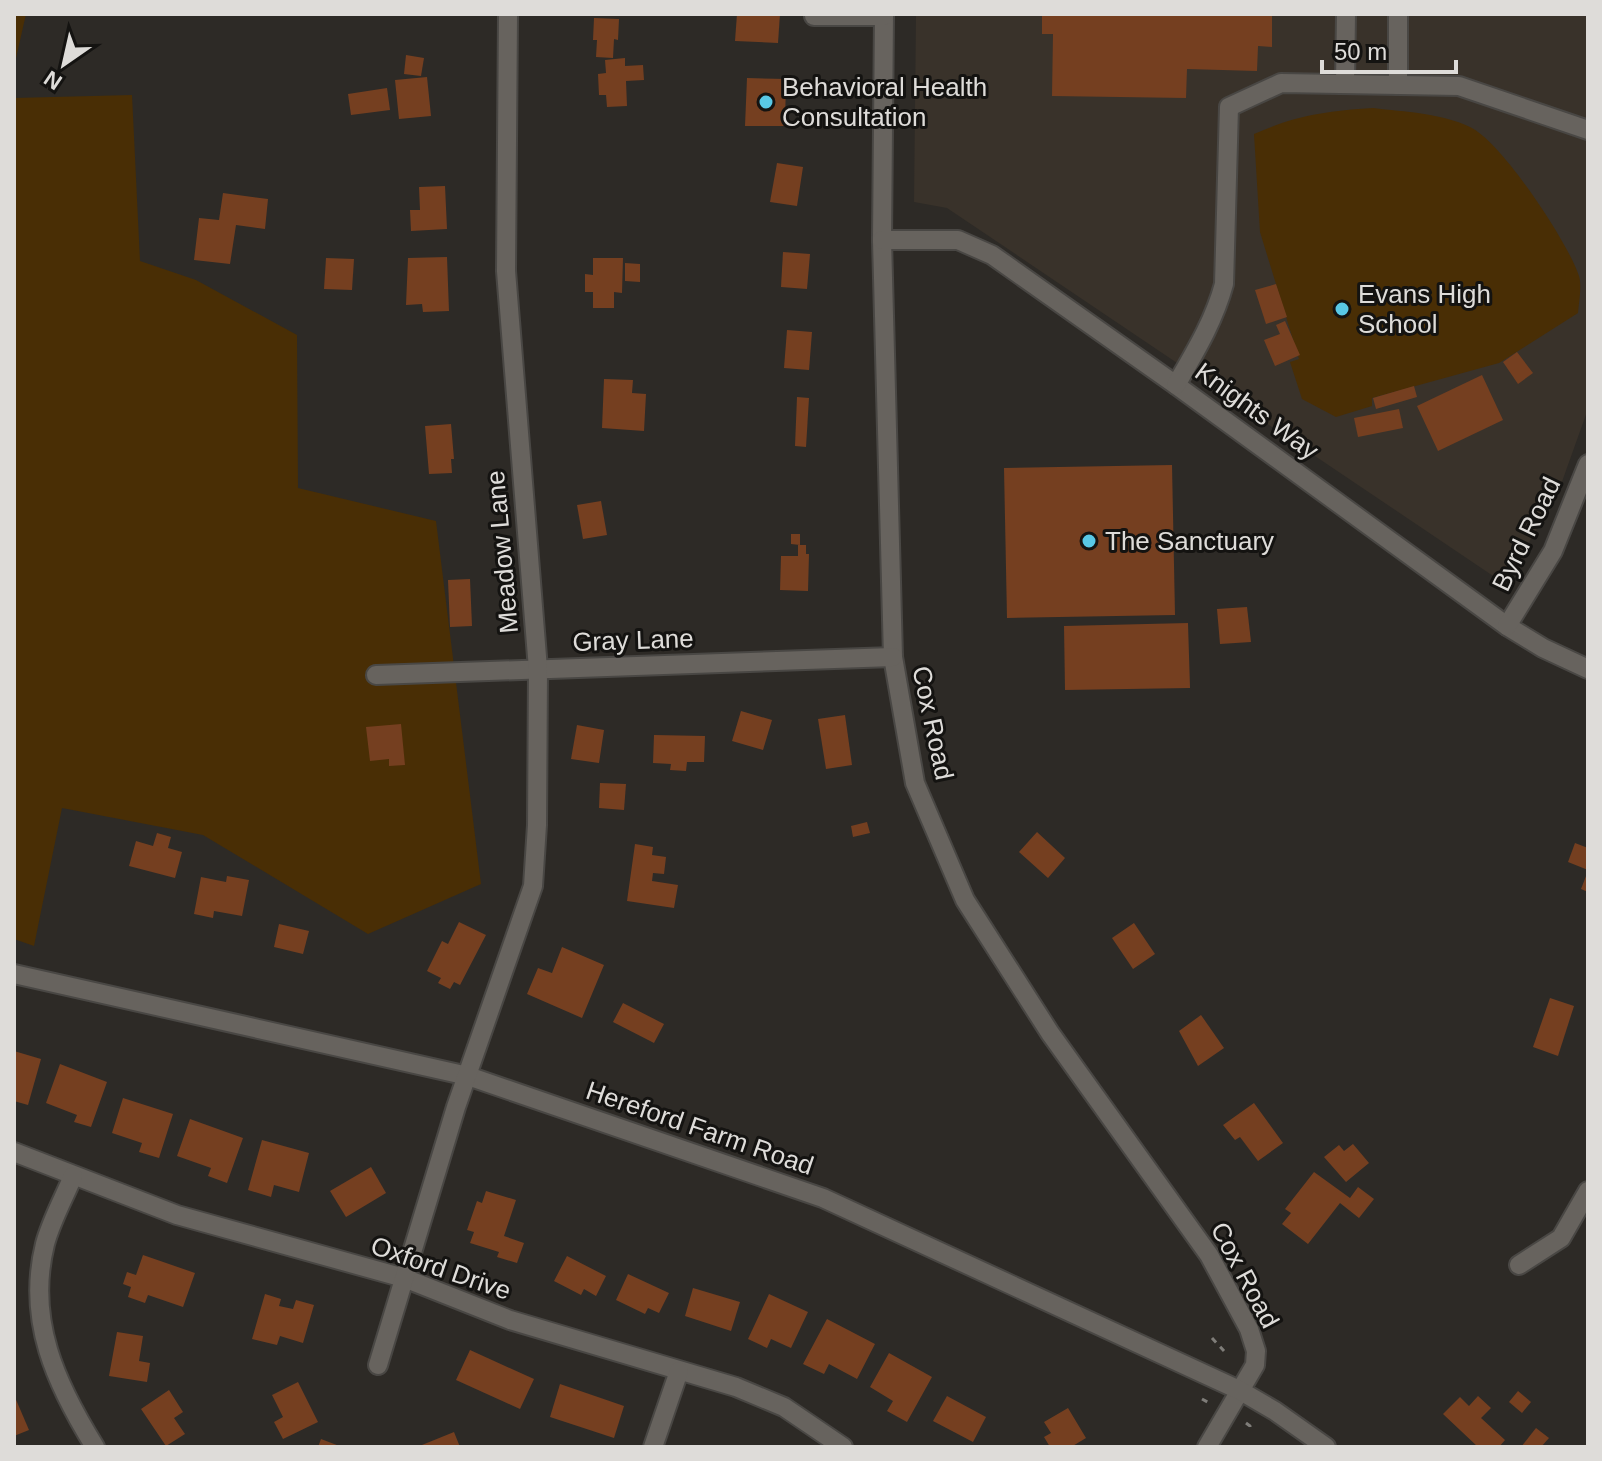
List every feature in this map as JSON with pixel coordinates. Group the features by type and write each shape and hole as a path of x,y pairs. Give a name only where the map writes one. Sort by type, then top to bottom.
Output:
{"street":[{"name":"Meadow Lane","path":"378,1365 468,1076 533,886 537,825 538,669 506,271 508,14"},
{"path":"1345,84 1346,14"},
{"path":"1398,14 1398,85"},
{"path":"814,16 884,15"},
{"name":"Cox Road","path":"884,15 882,240 893,657 915,783 965,900 1050,1033 1209,1255 1249,1329 1256,1351 1255,1365 1207,1447"},
{"path":"1176,385 1206,334 1224,284 1229,107 1281,83 1459,86 1588,130"},
{"name":"Knights Way","path":"882,240 958,240 992,255 1507,626 1543,648 1588,669"},
{"name":"Byrd Road","path":"1507,626 1553,551 1588,464"},
{"name":"Gray Lane","path":"376,675 893,657"},
{"name":"Hereford Farm Road","path":"14,974 468,1076 823,1198 1239,1390 1326,1447"},
{"name":"Oxford Drive","path":"14,1152 177,1215 404,1278 510,1320 736,1387 784,1407 843,1447"},
{"path":"73,1176 45,1243 39,1282 40,1324 53,1369 95,1447"},
{"path":"1519,1265 1561,1238 1588,1191"},
{"path":"653,1447 679,1371"}],"path":[{"path":"1212,1338 1224,1351"},
{"path":"1202,1399 1211,1404"},
{"path":"1249,1427 1253,1420"}],"shaded area":[{"path":"14,14 26,14 14,67"},
{"name":"Evans High School","path":"916,14 1588,14 1588,409 1559,490 1505,584 947,208 914,202"},
{"path":"132,95 140,261 196,280 297,335 298,488 436,521 481,884 368,934 203,835 62,808 34,946 14,939 14,98"},
{"path":"1373,108 1459,122 1483,136 1499,151 1532,194 1572,260 1580,280 1578,313 1499,363 1372,398 1372,406 1336,417 1302,399 1290,362 1299,359 1260,232 1254,134 1312,115"}],"building":[{"path":"737,14 780,14 778,43 735,41"},
{"path":"1042,14 1272,14 1272,47 1258,46 1257,71 1187,69 1186,98 1052,96 1053,34 1042,34"},
{"path":"594,18 619,19 613,58 596,57"},
{"path":"406,55 424,58 421,76 404,74"},
{"path":"625,58 625,66 643,65 644,80 626,81 627,106 607,107 606,95 599,95 598,74 606,73 605,60"},
{"path":"427,77 431,116 399,119 395,80"},
{"name":"Behavioral Health Consultation","path":"747,78 786,79 785,126 745,126"},
{"path":"387,88 390,110 351,115 348,94"},
{"path":"777,163 803,167 797,206 770,202"},
{"path":"445,186 447,229 411,231 410,210 420,210 419,187"},
{"path":"223,193 268,199 265,229 236,225 230,264 194,260 199,218 219,220"},
{"path":"783,252 810,254 807,289 781,287"},
{"path":"447,257 449,311 423,312 422,304 406,305 408,258"},
{"path":"326,258 354,259 352,290 324,289"},
{"path":"593,258 623,258 622,293 614,292 614,308 593,308 593,292 585,292 585,274 593,275"},
{"path":"625,263 640,264 640,282 625,281"},
{"path":"1276,284 1287,317 1266,324 1255,290"},
{"path":"1285,321 1300,355 1275,366 1264,340 1280,334 1276,325"},
{"path":"787,330 812,332 809,370 784,368"},
{"path":"1517,352 1533,373 1518,384 1503,362"},
{"path":"1482,375 1503,420 1438,451 1417,406"},
{"path":"604,379 633,380 632,393 646,394 644,431 602,428"},
{"path":"1414,386 1417,397 1376,409 1373,398"},
{"path":"797,397 809,398 806,447 795,446"},
{"path":"1399,409 1403,428 1358,437 1354,418"},
{"path":"451,424 452,473 429,474 425,426"},
{"name":"The Sanctuary","path":"1172,465 1175,615 1007,618 1004,468"},
{"path":"601,501 607,535 583,539 577,505"},
{"path":"791,534 800,534 800,545 791,544"},
{"path":"798,545 806,545 806,554 809,554 808,591 780,590 781,556 798,556"},
{"path":"470,579 472,626 450,627 448,580"},
{"path":"1247,607 1251,642 1220,644 1217,609"},
{"path":"1188,623 1190,688 1065,690 1064,626"},
{"path":"741,711 772,720 763,750 732,741"},
{"path":"845,715 852,765 826,769 818,719"},
{"path":"401,724 405,765 389,766 389,759 370,761 366,727"},
{"path":"577,725 604,730 599,763 571,759"},
{"path":"654,735 705,736 704,762 687,762 686,771 670,770 671,764 653,763"},
{"path":"600,783 626,784 624,810 599,808"},
{"path":"867,822 870,833 853,837 851,826"},
{"path":"1037,832 1065,858 1048,878 1019,852"},
{"path":"157,833 171,837 168,848 182,852 175,878 129,866 136,841 153,846"},
{"path":"1575,843 1588,848 1588,870 1568,862"},
{"path":"635,844 653,847 652,855 666,857 664,874 653,873 652,881 678,885 674,908 627,901"},
{"path":"1588,871 1588,892 1581,889"},
{"path":"227,876 249,880 242,916 214,911 213,918 194,914 201,877 226,882"},
{"path":"459,922 486,935 460,985 454,982 450,989 438,983 441,978 427,971 442,941 448,944"},
{"path":"1134,923 1155,954 1133,969 1112,938"},
{"path":"279,924 309,931 303,954 274,947"},
{"path":"562,947 604,965 582,1018 527,994 538,968 552,973"},
{"path":"1550,998 1574,1006 1558,1056 1533,1047"},
{"path":"623,1003 664,1024 654,1043 613,1022"},
{"path":"1201,1015 1224,1048 1198,1066 1179,1031"},
{"path":"14,1051 41,1059 28,1105 14,1101"},
{"path":"60,1064 107,1082 91,1127 74,1122 77,1115 46,1103"},
{"path":"123,1098 173,1114 159,1158 139,1152 142,1143 112,1133"},
{"path":"1254,1103 1283,1143 1258,1161 1240,1137 1235,1140 1223,1125"},
{"path":"190,1119 243,1138 227,1183 208,1176 211,1168 177,1156"},
{"path":"262,1140 309,1153 299,1192 274,1185 271,1197 248,1190"},
{"path":"1353,1144 1369,1163 1346,1182 1324,1157 1339,1145 1344,1151"},
{"path":"371,1167 386,1193 346,1217 330,1191"},
{"path":"1314,1172 1350,1198 1358,1187 1374,1199 1359,1218 1340,1203 1308,1244 1282,1224 1291,1213 1285,1209"},
{"path":"486,1191 516,1200 504,1236 524,1243 517,1263 497,1257 499,1252 470,1243 474,1232 467,1230 477,1201 482,1203"},
{"path":"143,1255 195,1273 183,1307 148,1295 145,1303 128,1297 131,1287 123,1284 127,1272 136,1275"},
{"path":"567,1256 606,1276 596,1296 584,1289 581,1295 554,1281"},
{"path":"628,1274 669,1293 659,1313 648,1308 645,1314 616,1300"},
{"path":"693,1288 740,1302 731,1331 685,1316"},
{"path":"265,1294 281,1299 279,1306 293,1309 296,1300 314,1305 303,1343 280,1336 277,1345 252,1339"},
{"path":"769,1294 808,1312 791,1348 771,1339 767,1348 748,1339"},
{"path":"827,1319 875,1344 857,1379 829,1364 824,1374 803,1364"},
{"path":"117,1332 143,1336 139,1361 150,1363 147,1382 109,1376"},
{"path":"470,1350 534,1379 520,1409 456,1380"},
{"path":"889,1353 932,1377 907,1422 887,1411 893,1401 870,1387"},
{"path":"298,1382 318,1422 283,1439 274,1422 283,1417 272,1395"},
{"path":"560,1384 624,1406 614,1438 550,1417"},
{"path":"169,1390 183,1412 174,1418 185,1434 166,1446 141,1409"},
{"path":"1518,1391 1531,1402 1522,1413 1509,1402"},
{"path":"14,1395 29,1430 14,1436"},
{"path":"947,1396 986,1417 973,1442 933,1421"},
{"path":"1478,1396 1491,1408 1481,1418 1505,1440 1499,1447 1478,1447 1443,1414 1460,1397 1469,1406"},
{"path":"1068,1408 1086,1438 1071,1447 1050,1447 1044,1437 1051,1433 1044,1422"},
{"path":"1536,1428 1549,1438 1541,1447 1521,1447"},
{"path":"454,1432 460,1447 417,1447"},
{"path":"321,1439 342,1447 318,1447"}],"place":[{"name":"Behavioral Health Consultation","path":"766,102"},
{"name":"Evans High School","path":"1342,309"},
{"name":"The Sanctuary","path":"1089,541"}]}
